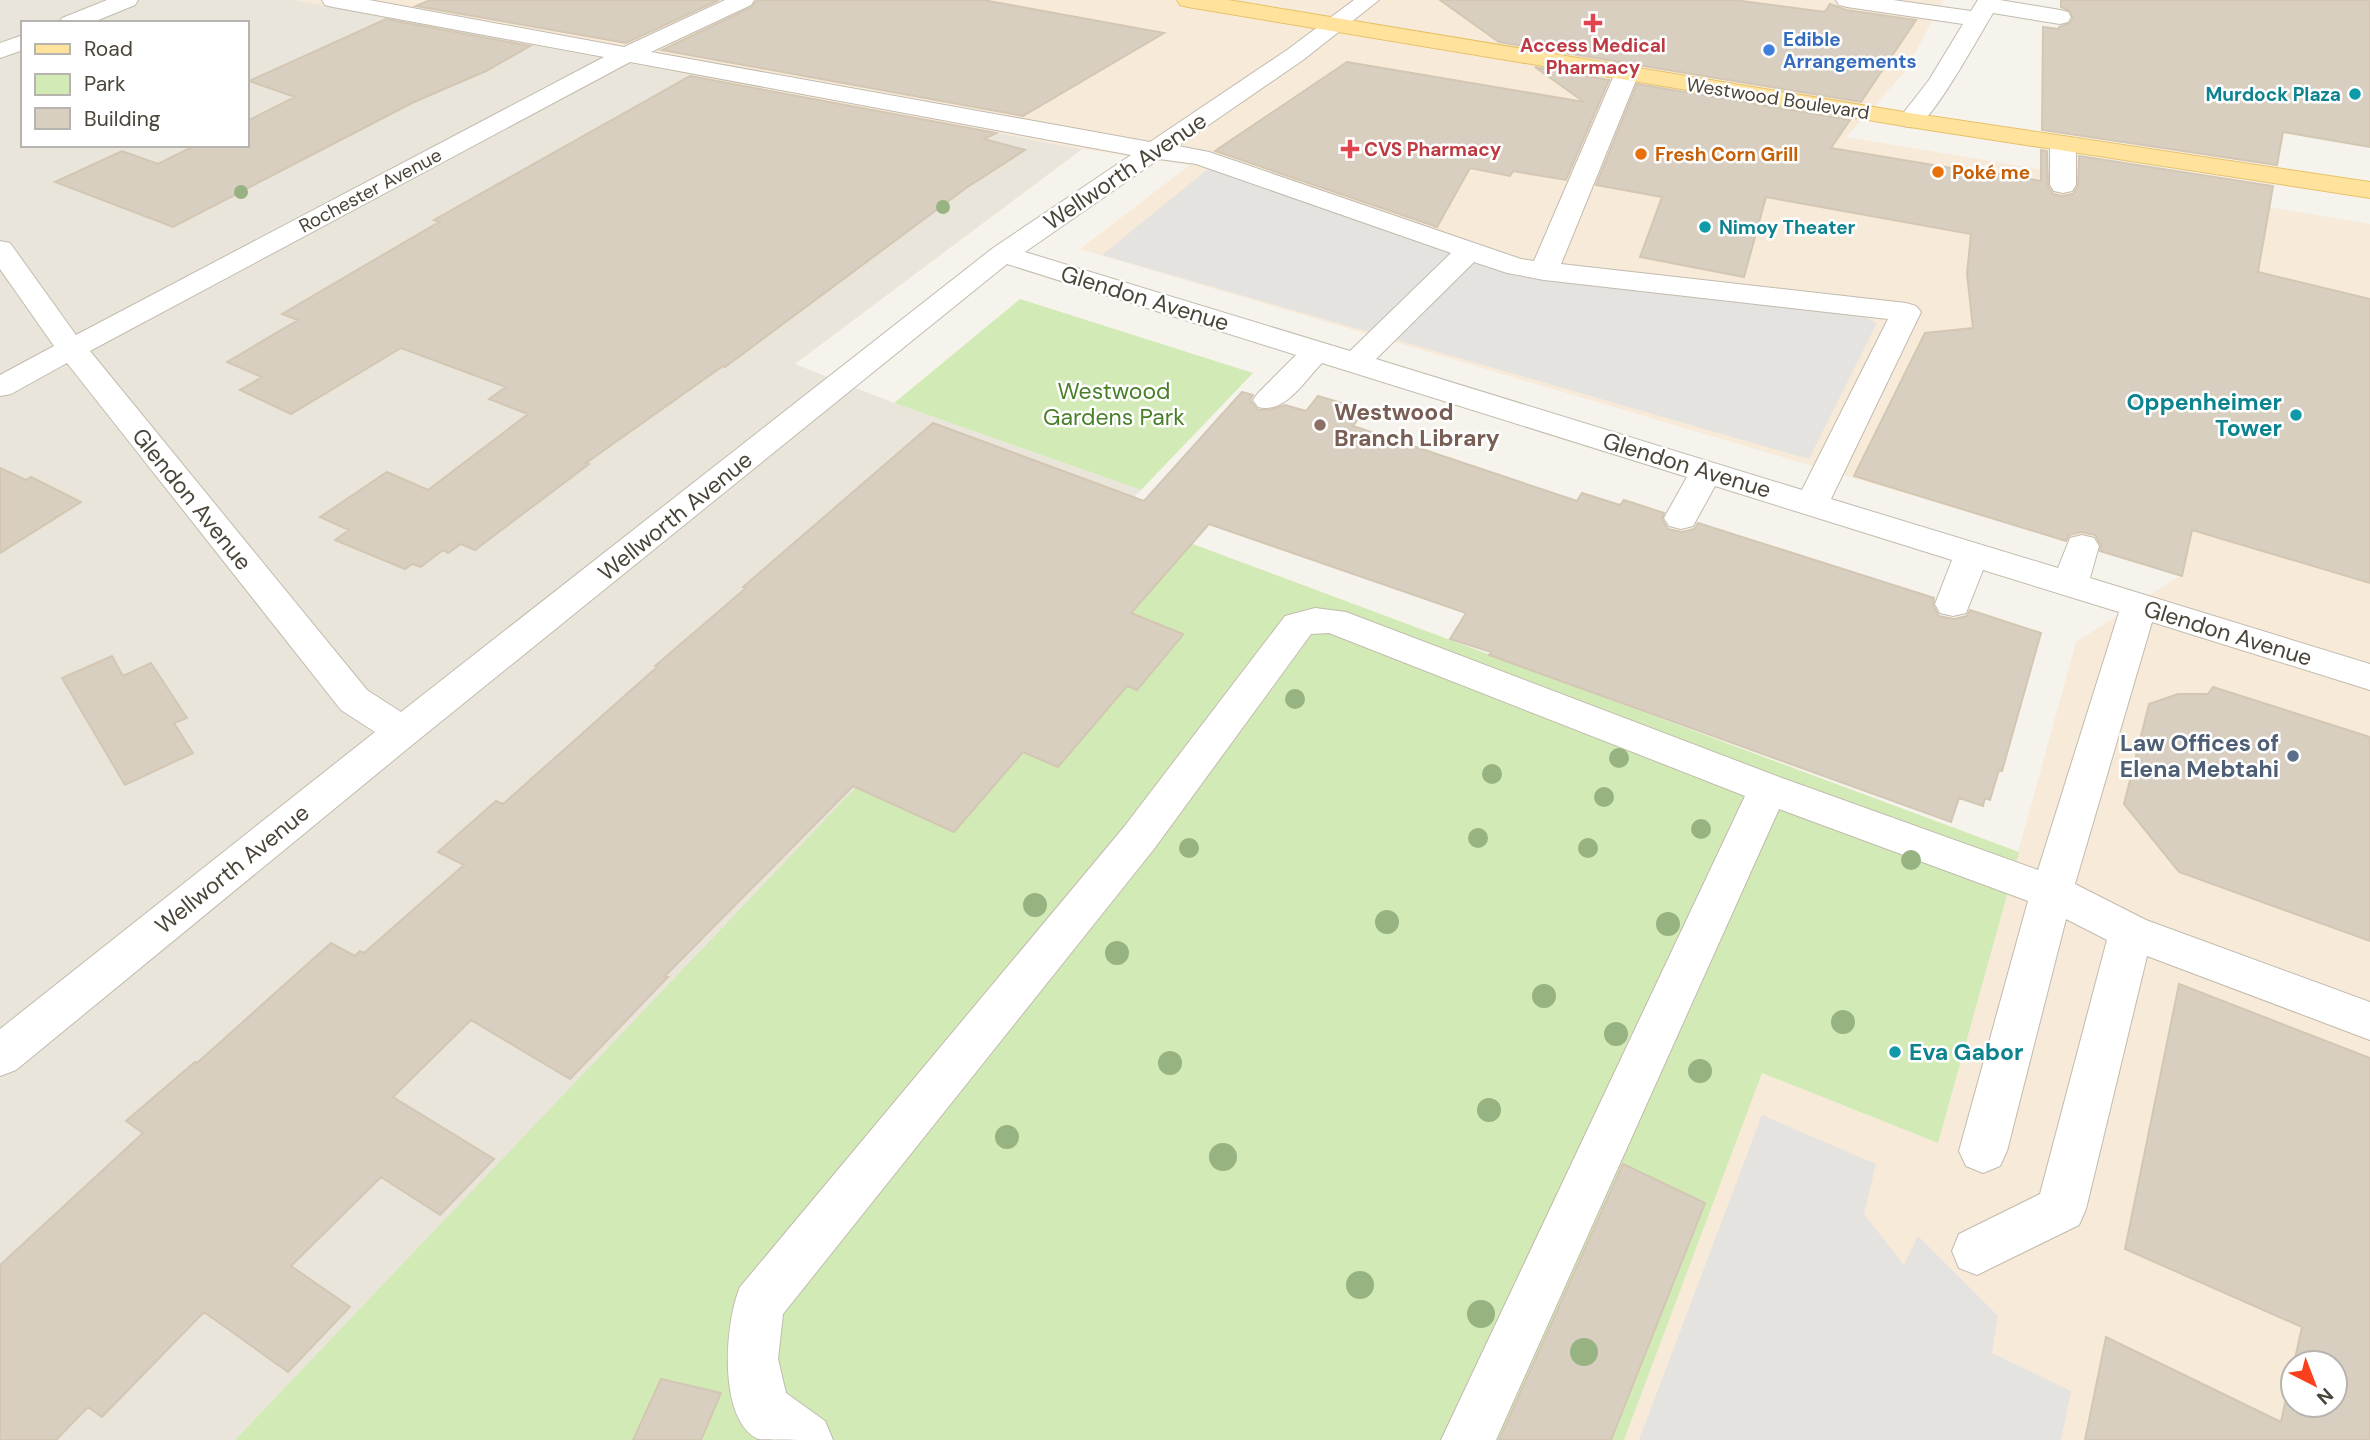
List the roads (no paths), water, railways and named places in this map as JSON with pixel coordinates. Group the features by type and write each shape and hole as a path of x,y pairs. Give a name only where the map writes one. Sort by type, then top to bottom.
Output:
{"main road":[{"name":"Westwood Boulevard","path":"1188,0 1910,120 2370,190"}],"street":[{"path":"75,21 127,0"},
{"path":"332,0 1200,157 1517,267 1906,312 1812,503"},
{"name":"Rochester Avenue","path":"0,387 628,54 743,0"},
{"name":"Wellworth Avenue","path":"0,1056 403,731 1003,254 1156,151 1368,0"},
{"path":"1847,0 1984,8 2060,17"},
{"path":"1910,120 1939,83 1984,8"},
{"path":"0,51 21,43"},
{"path":"1544,271 1627,73"},
{"path":"2063,144 2063,185"},
{"name":"Glendon Avenue","path":"0,249 71,348 354,700 403,731"},
{"path":"1355,363 1469,251"},
{"name":"Glendon Avenue","path":"1003,254 2370,677"},
{"path":"1269,400 1317,351"},
{"path":"1681,518 1707,471"},
{"path":"2070,584 2082,546"},
{"path":"1952,604 1972,553"},
{"path":"1983,1151 2052,892 2139,606"},
{"path":"806,1440 762,1409 752,1359 758,1305 1139,838 1298,625 1313,619 1333,621 1768,789 2052,892 2132,932 2370,1021"},
{"path":"1468,1440 1768,789"},
{"path":"1977,1251 2061,1209 2132,932"}],"place":[{"name":"Access Medical Pharmacy","path":"1593,23"},
{"name":"Edible Arrangements","path":"1769,50"},
{"name":"Murdock Plaza","path":"2355,94"},
{"name":"CVS Pharmacy","path":"1350,149"},
{"name":"Fresh Corn Grill","path":"1641,154"},
{"name":"Poké me","path":"1938,172"},
{"name":"Nimoy Theater","path":"1705,227"},
{"name":"Oppenheimer Tower","path":"2296,415"},
{"name":"Westwood Branch Library","path":"1320,425"},
{"name":"Law Offices of Elena Mebtahi","path":"2293,756"},
{"name":"Eva Gabor","path":"1895,1052"}],"park label":[{"name":"Westwood Gardens Park","path":"1114,404"}]}
